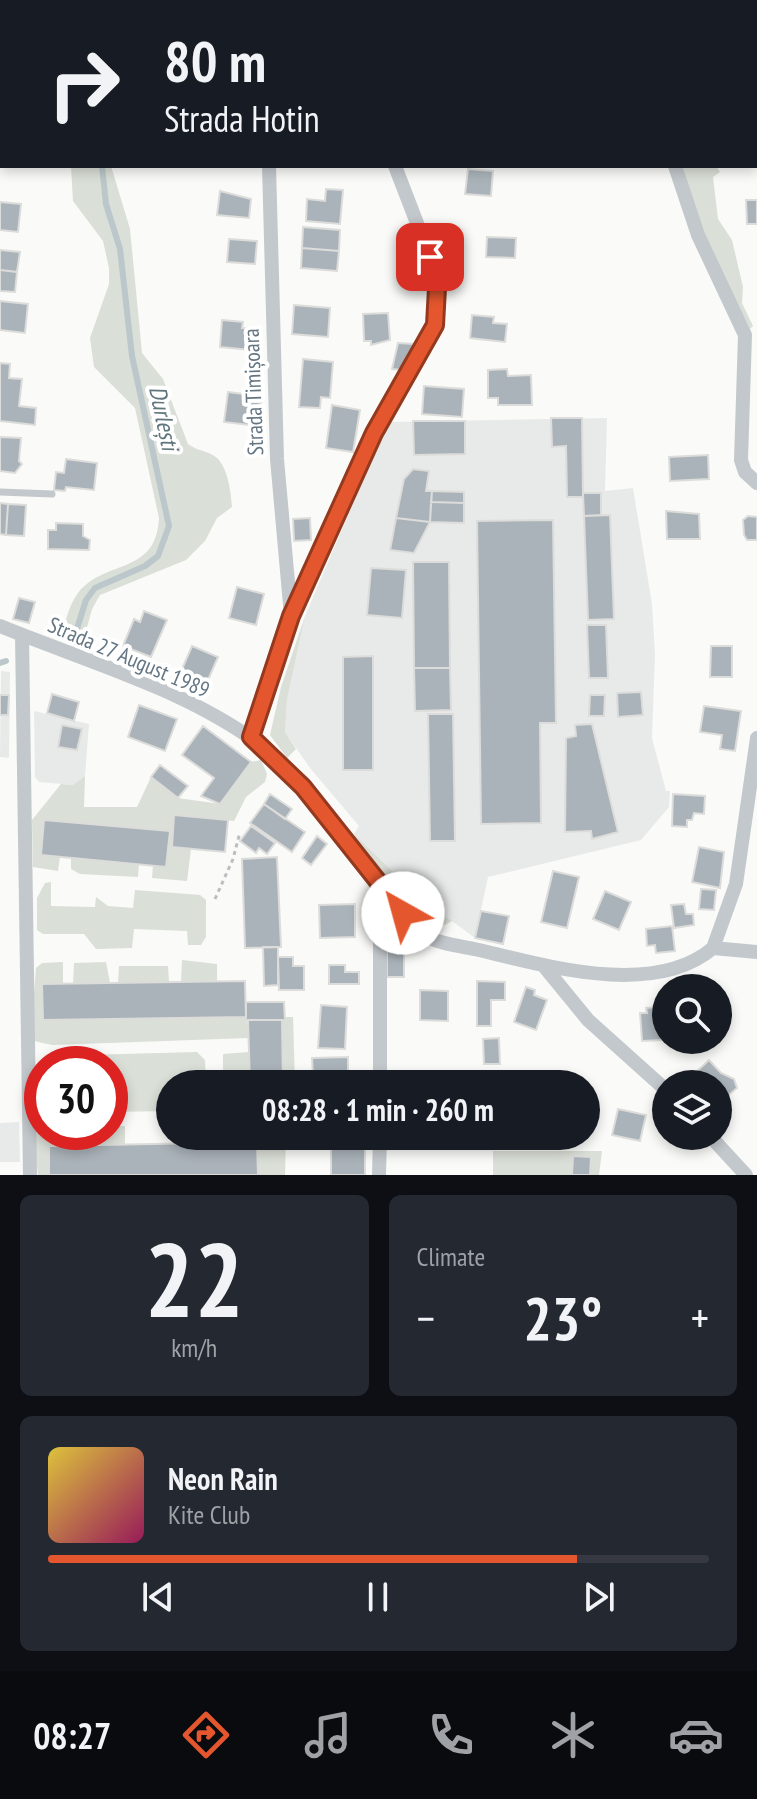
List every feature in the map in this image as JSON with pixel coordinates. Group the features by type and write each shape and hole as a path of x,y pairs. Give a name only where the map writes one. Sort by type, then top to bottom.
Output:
{"street":[{"name":"Strada Timișoara","path":"269,168 277,445 291,616"},
{"path":"251,737 291,616 374,433 435,325 437,288 430,257 396,168"},
{"path":"676,168 698,235 743,327 747,348 741,460 745,472 757,483"},
{"name":"Strada 27 August 1989","path":"0,626 179,698 251,737 303,787 414,926 429,938 543,965 625,975 649,974 687,966 713,948"},
{"path":"22,635 30,1175"},
{"path":"757,738 736,884 713,948 757,952"},
{"path":"380,884 380,1070"},
{"path":"543,965 588,1020 652,1077"},
{"path":"379,1175 380,1150"},
{"path":"723,1150 746,1175"}],"lane":[{"path":"0,492 52,494"}],"path":[{"path":"215,899 230,869 240,832"}],"shaded area":[{"path":"71,168 112,168 130,229 142,353 163,379 188,444 221,462 232,507 217,518 205,541 186,560 100,595 92,609 83,642 62,634 78,593 89,582 139,558 149,549 156,536 159,518 135,408 94,367 90,338 109,284 109,268 103,241 73,201"},
{"path":"680,168 717,168 720,172 713,177 718,219 732,240 743,287 742,303 753,326 750,329 714,259"},
{"path":"607,418 605,491 633,488 652,604 655,654 652,738 666,791 670,791 669,807 641,840 488,877 475,938 418,896 354,834 359,826 310,768 285,732 287,700 305,616 388,422"},
{"path":"305,616 287,700 285,732 296,749 287,758 270,735 281,687"},
{"path":"1,671 10,672 9,758 0,757"},
{"path":"34,711 89,724 85,776 73,785 39,782 35,777"},
{"path":"261,760 267,774 265,782 246,797 234,821 174,815 172,847 191,849 187,881 152,878 153,865 166,866 170,832 44,821 41,855 60,857 58,871 33,867 32,820 61,784 73,785 85,776 84,807 137,807 151,777 178,798 220,804 251,762"},
{"path":"354,834 418,896 452,921 445,925 418,912 385,879 357,843"},
{"path":"71,858 139,864 138,877 80,874 71,869"},
{"path":"51,882 51,906 95,907 96,897 108,906 133,908 135,890 200,895 206,900 206,937 201,945 188,945 187,931 134,929 132,948 96,949 84,934 43,934 37,930 37,898 45,883"},
{"path":"182,960 217,964 217,981 181,982"},
{"path":"63,962 63,984 246,1017 249,1038 52,1045 34,1041 32,1020 36,968 42,963"},
{"path":"106,962 110,983 73,984 74,963"},
{"path":"119,966 168,966 169,982 118,983"},
{"path":"293,1017 295,1070 283,1070 282,1020"},
{"path":"197,1052 205,1060 205,1070 156,1070 156,1111 128,1112 128,1054"},
{"path":"249,1052 250,1070 223,1070 223,1054"},
{"path":"19,1122 20,1162 0,1162 0,1123"},
{"path":"35,1150 49,1150 49,1175 38,1175"},
{"path":"257,1150 286,1150 285,1175 258,1175"},
{"path":"493,1151 602,1151 599,1175 493,1175"}],"building":[{"path":"468,169 493,171 491,196 465,194"},
{"path":"326,189 343,190 340,224 306,221 307,199 325,201"},
{"path":"220,191 251,199 249,218 217,215"},
{"path":"746,200 757,200 757,224 747,224"},
{"path":"0,202 21,204 18,232 0,230"},
{"path":"303,227 340,230 339,251 302,248"},
{"path":"487,237 516,238 515,258 486,257"},
{"path":"229,239 257,241 255,264 227,262"},
{"path":"302,248 339,251 337,271 301,268"},
{"path":"0,250 20,252 17,272 0,270"},
{"path":"0,270 17,272 15,292 0,291"},
{"path":"0,301 28,304 25,333 0,330"},
{"path":"294,305 330,308 328,337 292,334"},
{"path":"388,313 390,340 371,345 371,341 364,341 363,314"},
{"path":"472,315 494,317 493,323 507,324 505,342 470,338"},
{"path":"222,320 243,322 242,328 252,329 251,350 220,347"},
{"path":"398,343 414,344 402,370 392,369"},
{"path":"303,359 333,362 330,398 321,397 320,408 299,407"},
{"path":"0,363 10,364 9,378 22,379 19,406 36,408 35,425 0,421"},
{"path":"507,369 508,376 531,375 532,405 498,405 498,398 488,398 488,370"},
{"path":"424,386 464,389 462,417 422,414"},
{"path":"228,392 251,395 251,401 261,403 258,426 224,422"},
{"path":"332,405 360,410 353,452 326,448"},
{"path":"551,418 582,418 583,497 567,497 566,446 552,447"},
{"path":"413,421 465,421 465,454 414,455"},
{"path":"0,437 21,438 19,461 22,464 15,473 0,471"},
{"path":"708,455 709,479 670,481 669,457"},
{"path":"66,459 97,463 94,490 66,487 65,491 54,490 56,472 64,473"},
{"path":"413,469 429,471 426,491 432,491 430,522 396,518 404,479"},
{"path":"432,491 464,492 464,503 431,502"},
{"path":"583,493 601,493 601,515 584,516"},
{"path":"431,502 464,503 464,523 430,522"},
{"path":"0,503 8,504 6,535 0,534"},
{"path":"8,504 26,505 24,536 6,535"},
{"path":"666,511 699,514 700,539 667,539"},
{"path":"610,515 614,619 588,620 584,516"},
{"path":"748,516 757,517 757,540 747,540 744,535 743,520"},
{"path":"310,518 311,540 294,541 293,519"},
{"path":"396,518 430,522 414,553 390,550"},
{"path":"553,520 556,723 540,723 541,823 481,824 477,521"},
{"path":"56,523 83,524 83,536 90,540 89,550 48,549 48,530 56,530"},
{"path":"413,562 449,562 450,668 414,668"},
{"path":"371,568 406,570 402,618 367,615"},
{"path":"237,587 264,594 256,625 229,618"},
{"path":"19,598 35,602 29,623 13,619"},
{"path":"144,611 167,620 151,657 123,646 134,619 140,622"},
{"path":"587,625 606,625 608,678 589,678"},
{"path":"192,646 218,657 205,687 179,676"},
{"path":"711,646 732,646 732,677 710,677"},
{"path":"373,656 373,770 343,770 343,657"},
{"path":"414,668 450,668 451,710 415,711"},
{"path":"641,692 643,715 618,717 617,693"},
{"path":"52,694 79,702 74,721 47,713"},
{"path":"0,695 9,695 8,715 0,715"},
{"path":"590,695 605,695 604,716 589,716"},
{"path":"139,705 177,719 165,751 128,737"},
{"path":"704,706 741,711 735,751 720,749 722,735 700,732"},
{"path":"428,714 453,714 455,841 430,841"},
{"path":"592,724 618,832 592,839 591,831 565,832 566,738 576,736 575,725"},
{"path":"62,725 82,729 77,750 58,747"},
{"path":"203,726 251,762 220,804 201,796 214,778 182,755"},
{"path":"160,765 188,786 178,798 151,777"},
{"path":"270,794 292,809 285,819 264,804"},
{"path":"673,794 705,796 704,814 694,813 692,820 687,820 687,827 672,826"},
{"path":"264,804 305,832 292,852 250,823"},
{"path":"174,815 228,820 225,852 172,847"},
{"path":"44,820 170,831 166,867 41,855"},
{"path":"251,826 275,843 267,854 259,848 256,853 240,841"},
{"path":"317,836 327,844 311,865 302,858"},
{"path":"699,847 724,852 720,888 692,882"},
{"path":"277,857 281,947 245,948 242,859"},
{"path":"553,871 579,877 567,928 541,922"},
{"path":"701,889 716,890 714,910 699,909"},
{"path":"605,891 631,902 619,930 593,919"},
{"path":"355,904 355,937 320,938 319,905"},
{"path":"684,904 686,914 693,914 694,925 674,928 671,905"},
{"path":"481,911 509,916 503,944 475,938"},
{"path":"672,926 675,951 656,953 655,945 647,946 646,929"},
{"path":"263,947 278,947 278,985 264,986"},
{"path":"387,951 404,951 404,977 387,977"},
{"path":"278,957 293,957 293,966 304,966 304,990 279,990"},
{"path":"329,965 345,965 345,972 359,972 359,984 329,984"},
{"path":"245,981 246,1017 43,1020 42,984"},
{"path":"477,981 505,982 505,1000 491,1000 491,1026 477,1026"},
{"path":"526,987 535,990 534,995 547,1000 536,1030 514,1022"},
{"path":"420,990 448,991 448,1021 420,1020"},
{"path":"246,1002 284,1002 285,1020 246,1020"},
{"path":"321,1005 347,1007 345,1049 318,1048"},
{"path":"652,1007 652,1040 642,1041 640,1013 647,1013 646,1008"},
{"path":"248,1020 282,1020 283,1070 250,1070"},
{"path":"499,1038 500,1064 484,1064 483,1039"},
{"path":"348,1057 348,1070 313,1070 312,1058"},
{"path":"709,1060 718,1070 698,1070"},
{"path":"732,1078 734,1079 737,1088 732,1092"},
{"path":"618,1109 646,1115 640,1141 612,1135"},
{"path":"128,1144 156,1144 156,1150 257,1150 258,1175 49,1175 49,1150 128,1150"},
{"path":"331,1150 365,1150 365,1175 331,1175"},
{"path":"573,1156 591,1157 590,1175 572,1175"}],"waterway":[{"name":"Durlești","path":"75,635 86,600 95,588 145,566 158,556 169,526 132,356 120,249 106,204 102,168"},
{"name":"Durlești","path":"0,663 6,661"}],"route":[{"path":"403,913 303,787 251,737 291,616 347,499 374,433 435,325 437,288 430,257"}]}
